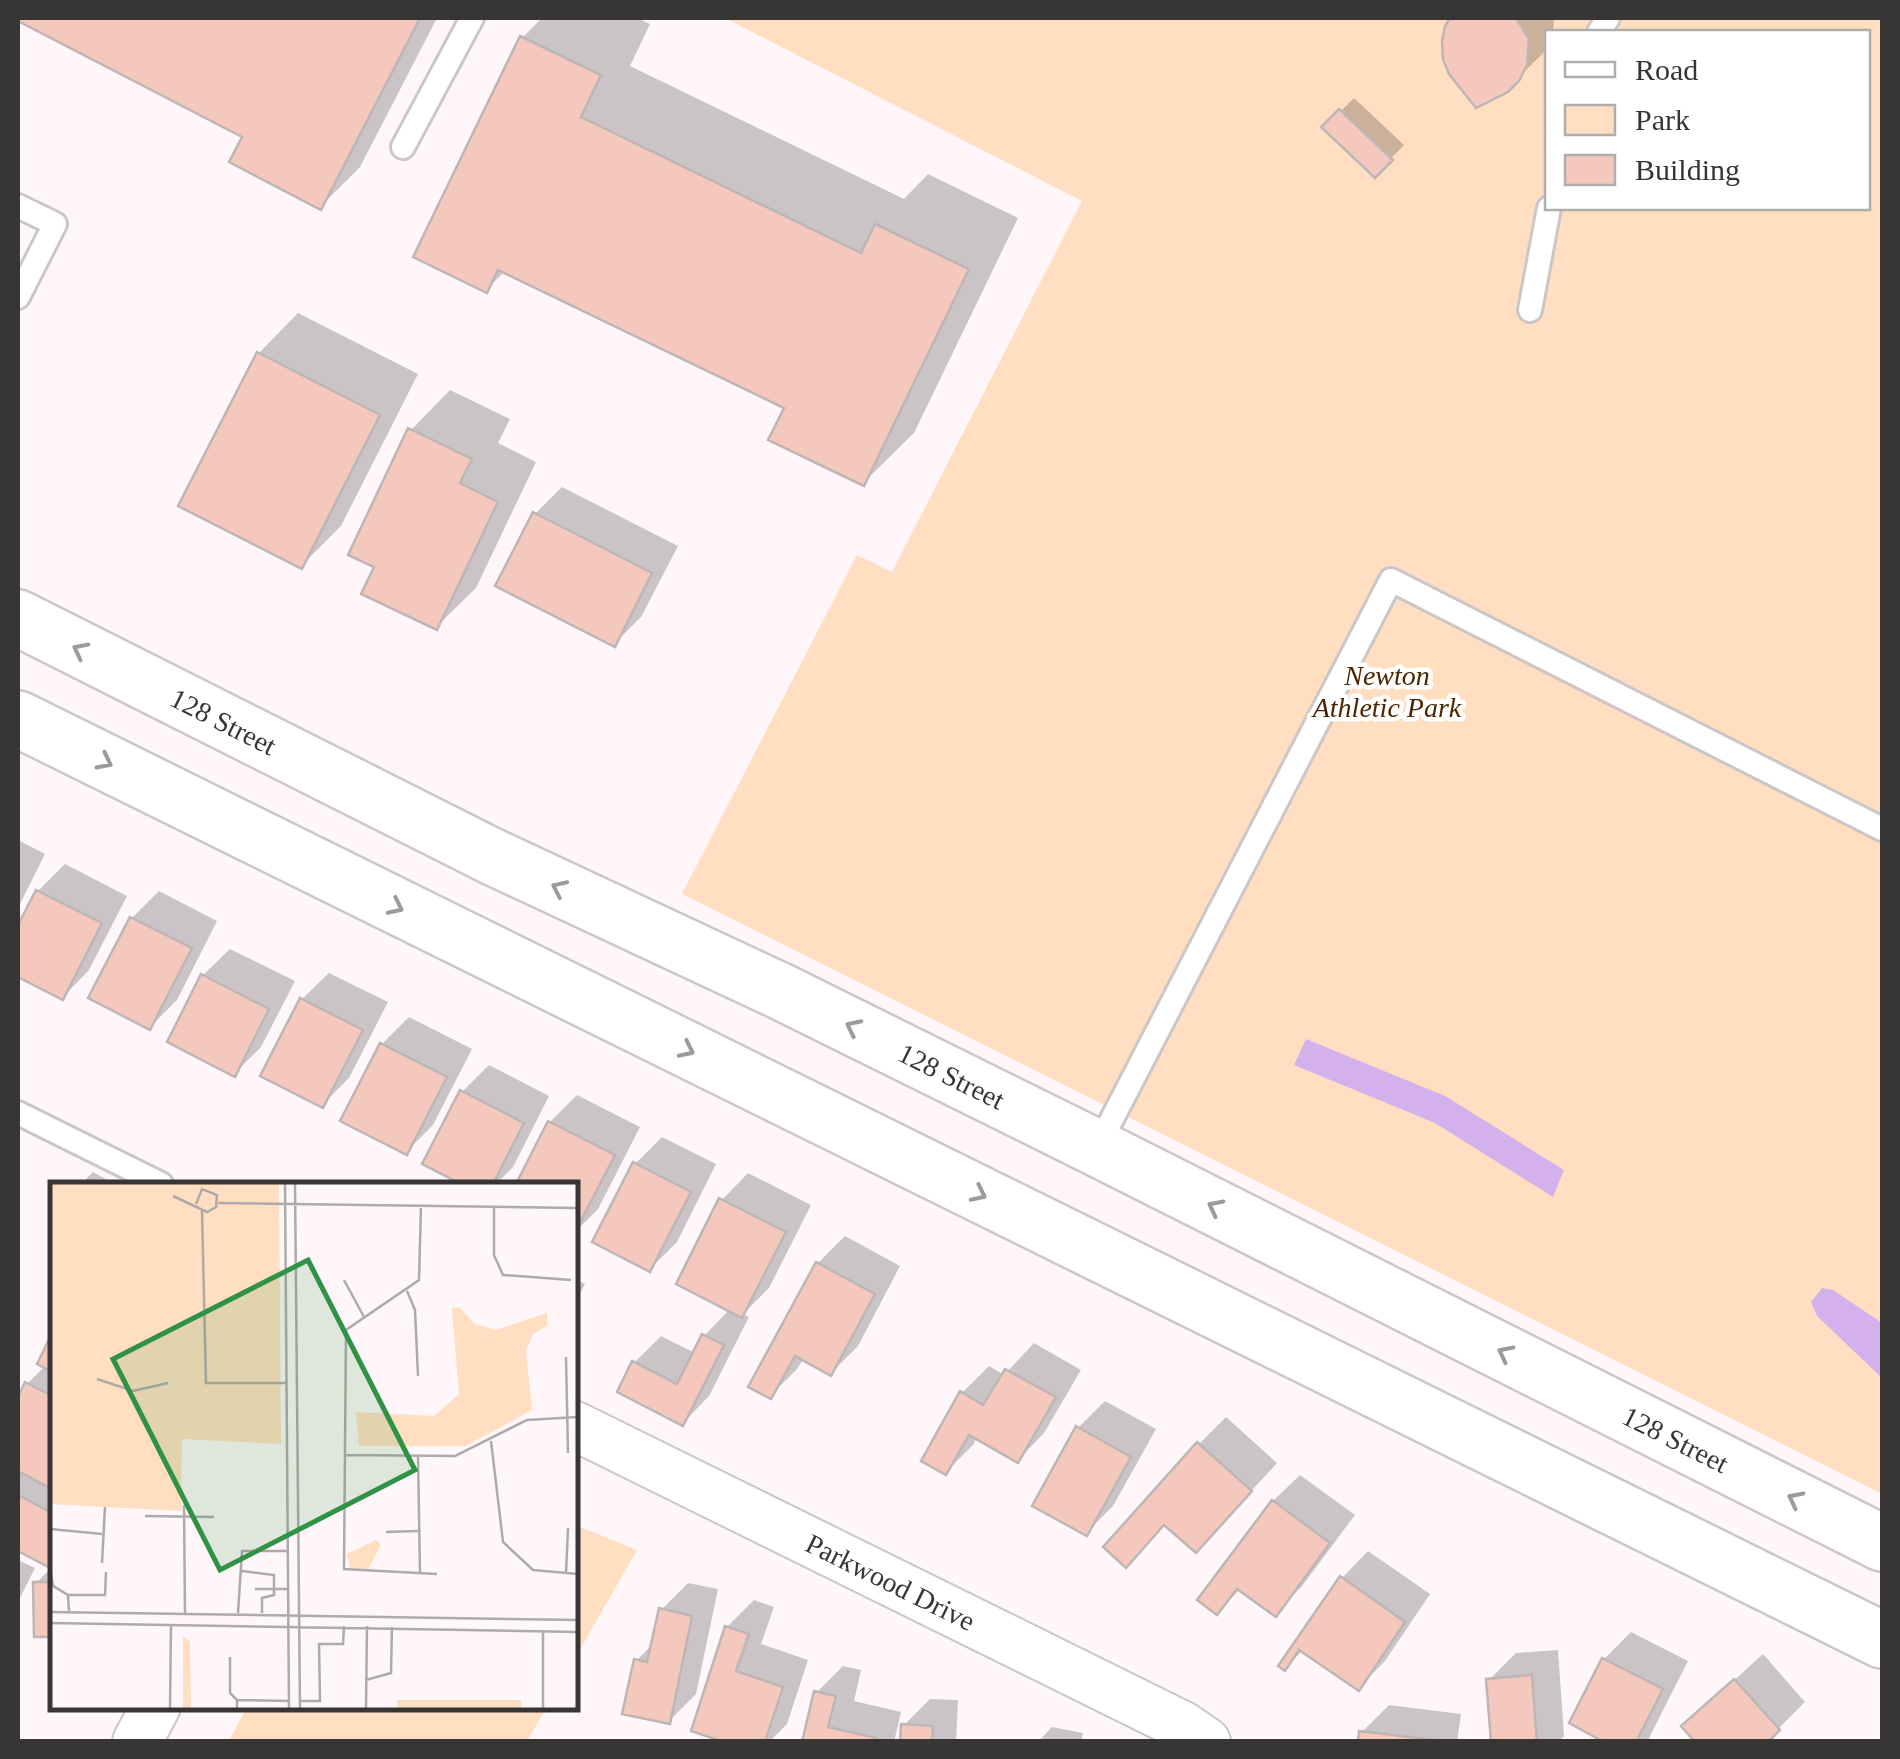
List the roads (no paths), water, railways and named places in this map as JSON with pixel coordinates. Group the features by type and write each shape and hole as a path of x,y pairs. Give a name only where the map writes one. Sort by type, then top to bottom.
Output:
{"main road":[{"name":"128 Street","path":"18,618 491,856 782,992 1097,1148 1882,1543"},
{"path":"18,718 1882,1640"}],"street":[{"name":"Parkwood Drive","path":"578,1427 1183,1726 1206,1742"},
{"path":"138,1742 154,1709"}],"lane":[{"path":"404,147 472,18"},
{"path":"18,206 55,224 18,297"},
{"path":"1530,310 1550,210"},
{"path":"1097,1148 1391,580 1882,829"},
{"path":"18,1113 157,1182"}],"park label":[{"name":"Newton Athletic Park","path":"1387,691"}]}
